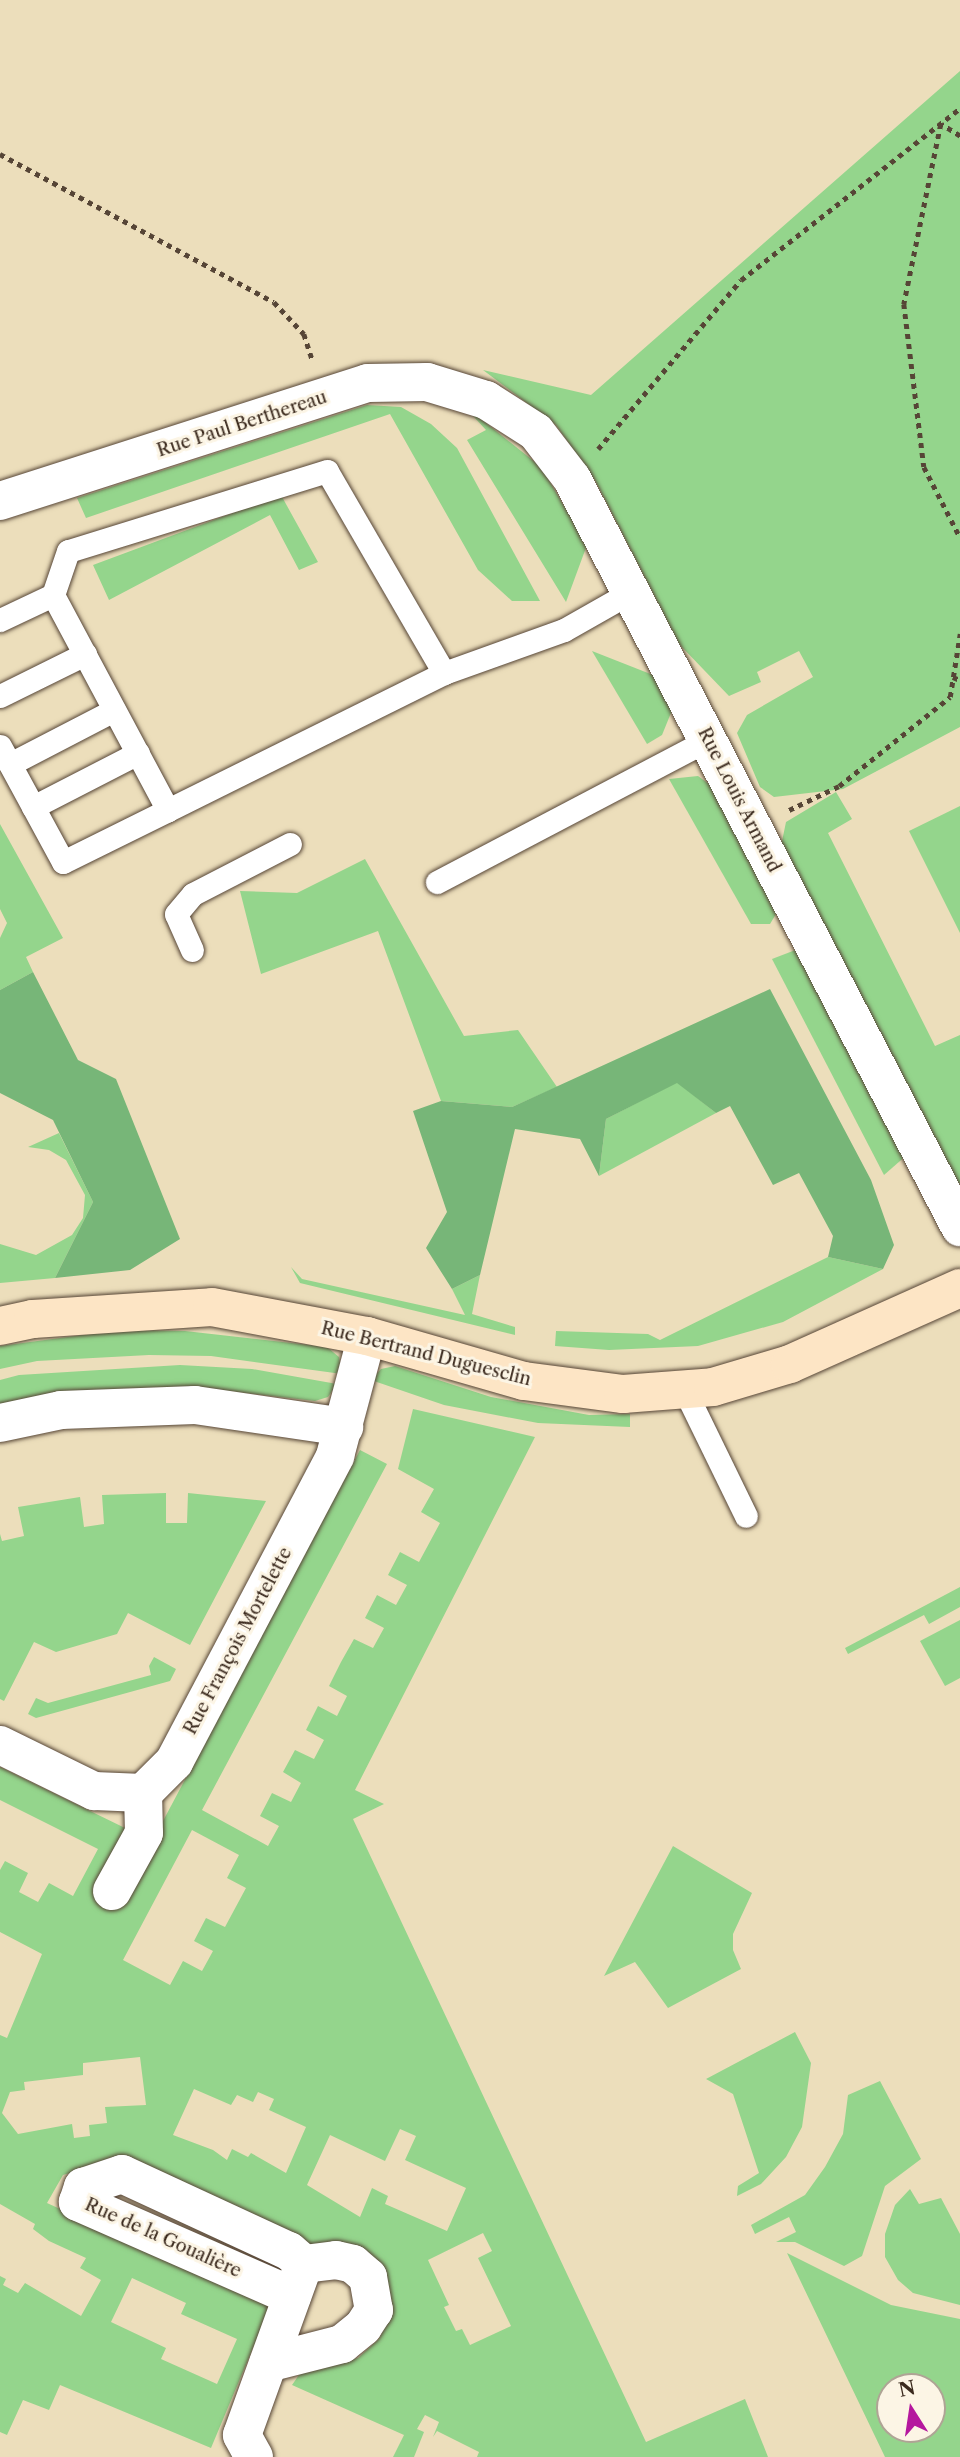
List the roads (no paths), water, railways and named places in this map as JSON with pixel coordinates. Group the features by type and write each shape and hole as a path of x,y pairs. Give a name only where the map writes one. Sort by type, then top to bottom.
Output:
{"street":[{"name":"Rue Paul Berthereau","path":"0,501 368,383 427,382 486,400"},
{"name":"Rue Louis Armand","path":"486,400 536,432 572,479 960,1227"},
{"name":"Rue Bertrand Duguesclin","path":"0,1326 33,1319 212,1307 367,1336 524,1381 623,1394 713,1387 790,1364 960,1288"},
{"name":"Rue François Mortelette","path":"143,1793 174,1762 335,1456 367,1336"},
{"path":"0,1423 61,1410 195,1405 344,1427"},
{"path":"0,1745 94,1791 143,1793 144,1833 112,1891"},
{"name":"Rue de la Goualière","path":"268,2363 342,2344 363,2327 374,2310 368,2277 353,2264 336,2260 298,2280 78,2202 83,2187 122,2174 289,2251 298,2280"},
{"path":"254,2457 242,2435 298,2280"}],"lane":[{"path":"168,810 54,595 68,551 327,471 444,673"},
{"path":"114,710 5,755 63,862 444,673 564,630 631,592"},
{"path":"0,620 54,595"},
{"path":"0,696 85,654"},
{"path":"436,882 708,740"},
{"path":"33,807 138,753"},
{"path":"192,950 176,914 193,894 290,844"},
{"path":"684,1390 746,1516"}]}
